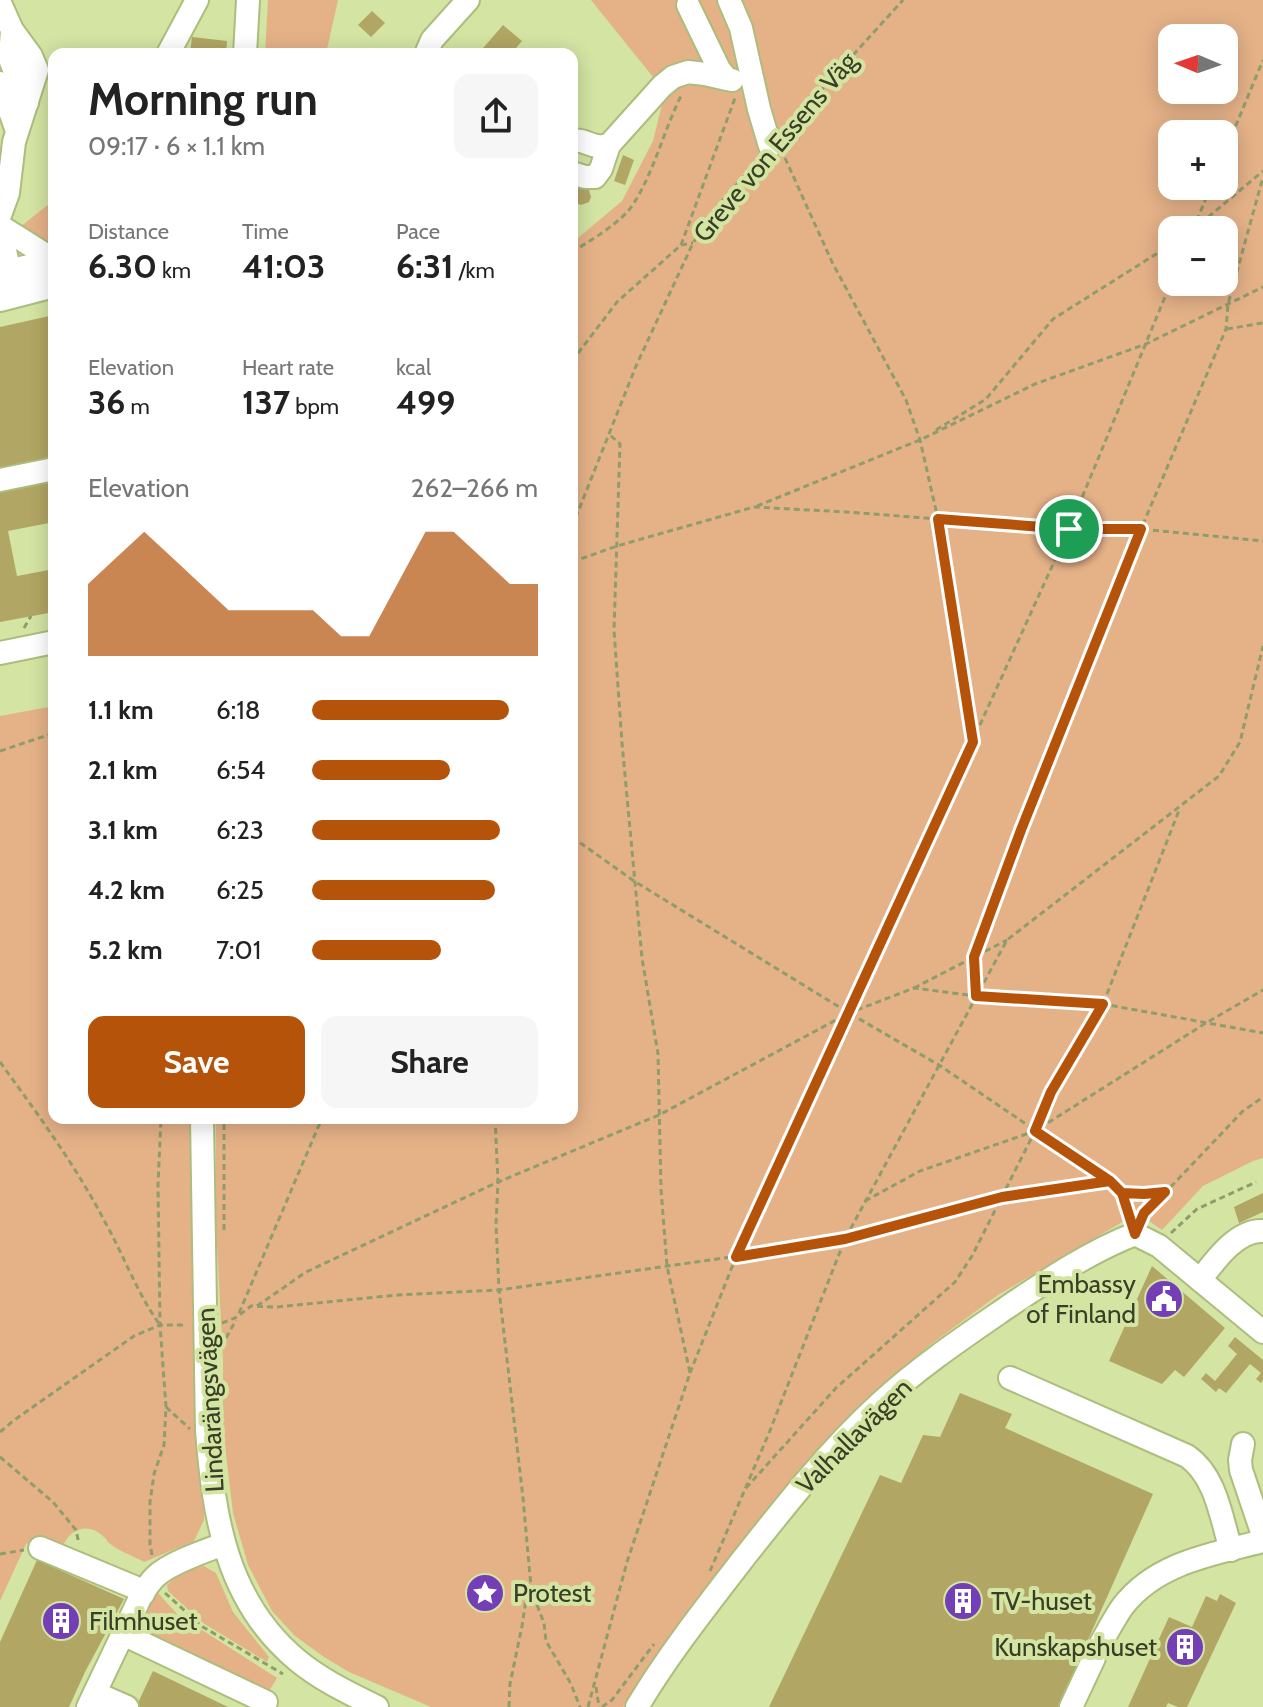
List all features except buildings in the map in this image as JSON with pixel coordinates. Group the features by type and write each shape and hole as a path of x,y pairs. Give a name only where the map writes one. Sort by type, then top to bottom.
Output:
{"main road":[{"path":"6,285 48,265"},
{"path":"6,285 48,283"}],"street":[{"path":"171,48 197,0"},
{"path":"245,48 248,0"},
{"path":"429,48 432,40 468,0"},
{"path":"729,0 741,28 740,80 770,146"},
{"path":"688,5 719,69 740,80"},
{"path":"0,215 8,193 14,142 37,70 31,56 4,19"},
{"path":"578,175 595,177 609,145 673,77 688,72 740,80"},
{"path":"0,83 17,131"},
{"path":"578,140 599,147 609,145"},
{"path":"0,227 48,258"},
{"path":"0,227 6,285"},
{"path":"0,480 48,470"},
{"path":"0,653 48,643"},
{"name":"Lindarängsvägen","path":"202,1124 207,1431 224,1544 243,1594 268,1633 302,1664 335,1686 377,1707"},
{"path":"1200,1280 1225,1248 1255,1230 1263,1231"},
{"path":"1135,1234 1159,1246 1263,1332"},
{"name":"Valhallavägen","path":"637,1707 694,1623 760,1538 831,1454 880,1403 941,1353 1032,1291 1111,1243 1135,1234"},
{"path":"1010,1378 1187,1456 1200,1465 1208,1478 1231,1550"},
{"path":"1243,1444 1241,1470 1263,1535"},
{"path":"1071,1707 1097,1650 1124,1605 1147,1582 1196,1558 1263,1541"},
{"path":"127,1707 91,1700 143,1594 157,1574 224,1544"},
{"path":"40,1548 134,1587 143,1594"},
{"path":"123,1634 266,1702"}],"path":[{"name":"Greve von Essens Väg","path":"578,512 636,366 693,243 716,208 903,0"},
{"path":"1238,120 1263,60"},
{"path":"578,248 631,208 673,112 685,89 701,73"},
{"path":"578,353 617,302 681,245 740,80"},
{"path":"770,146 783,155 832,262 906,400 920,440 938,519 973,742"},
{"path":"1210,216 1263,171"},
{"path":"976,996 974,957 1021,830 1141,529 1226,329 1228,304 1263,177"},
{"path":"681,245 693,243"},
{"path":"920,440 986,399 1053,319 1158,253"},
{"path":"578,560 754,507 920,440 1035,384 1146,344 1263,287"},
{"path":"588,1707 627,1562 690,1373 736,1257 1069,529 1166,296"},
{"path":"1226,329 1263,323"},
{"path":"609,434 620,444 614,630 634,881 642,958 658,1054 661,1189 667,1266 690,1373"},
{"path":"754,507 1069,529 1141,529 1263,541"},
{"path":"24,628 31,616"},
{"path":"257,1306 306,1272 498,1182 659,1115 849,1013 914,988 1007,940 1219,776 1240,742 1263,646"},
{"path":"0,751 48,735"},
{"path":"745,1490 836,1388 955,1282 972,1256 1035,1131 1051,1092 1103,1004 1182,804"},
{"path":"578,841 634,881 939,1065 1110,1181 1122,1193 1135,1234"},
{"path":"709,1572 769,1433 845,1239 1007,940"},
{"path":"914,988 976,996 1103,1004 1263,1033"},
{"path":"865,1201 920,1171 1035,1131 1263,990"},
{"path":"0,1062 48,1129 105,1220 144,1302 160,1325"},
{"path":"1135,1234 1144,1213 1243,1111 1263,1097"},
{"path":"161,1124 158,1185 160,1325 166,1407 164,1445 154,1474 150,1502 150,1545 165,1594 203,1627 284,1675"},
{"path":"224,1124 224,1229"},
{"path":"237,1317 319,1124"},
{"path":"495,1124 499,1290 532,1592 544,1623 546,1641 571,1684 580,1707"},
{"path":"215,1324 227,1323 251,1306 276,1307 398,1295 499,1290 736,1257 845,1239 1002,1197 1110,1181"},
{"path":"1159,1246 1197,1209 1256,1182"},
{"path":"1122,1193 1165,1192"},
{"path":"0,1432 134,1336 160,1325 192,1325"},
{"path":"166,1407 192,1431"},
{"path":"0,1457 53,1502 76,1530"},
{"path":"0,1554 40,1548"},
{"path":"509,1707 510,1684 530,1576"},
{"path":"596,1683 600,1707 612,1700 656,1641"}],"shaded area":[{"path":"268,0 338,0 327,48 265,48"},
{"path":"591,0 1263,0 1263,1158 1203,1186 1162,1230 1140,1215 1124,1221 998,1295 930,1345 852,1412 787,1487 690,1610 623,1707 431,1707 349,1672 295,1636 272,1611 248,1565 233,1513 223,1430 216,1124 578,1124 578,238 622,201 653,141 665,92"},
{"path":"48,205 48,244 20,227"},
{"path":"48,707 48,1124 190,1124 196,1404 204,1485 204,1520 194,1541 144,1562 87,1528 71,1534 63,1546 41,1537 26,1544 0,1601 0,716"},
{"path":"204,1566 216,1573 233,1612 269,1657 267,1662 203,1623 168,1591 167,1585 180,1575"},
{"path":"158,1593 177,1614 277,1678 266,1696 133,1632"}],"place":[{"name":"Embassy of Finland","path":"1164,1299"},
{"name":"Protest","path":"485,1593"},
{"name":"TV-huset","path":"963,1601"},
{"name":"Filmhuset","path":"61,1621"},
{"name":"Kunskapshuset","path":"1185,1647"}],"route":[{"path":"1069,529 938,519 973,742 736,1257 845,1239 1002,1197 1110,1181 1122,1193 1135,1234 1144,1213 1165,1192 1122,1193 1110,1181 1035,1131 1051,1092 1103,1004 976,996 974,957 1141,529 1069,529"}]}
